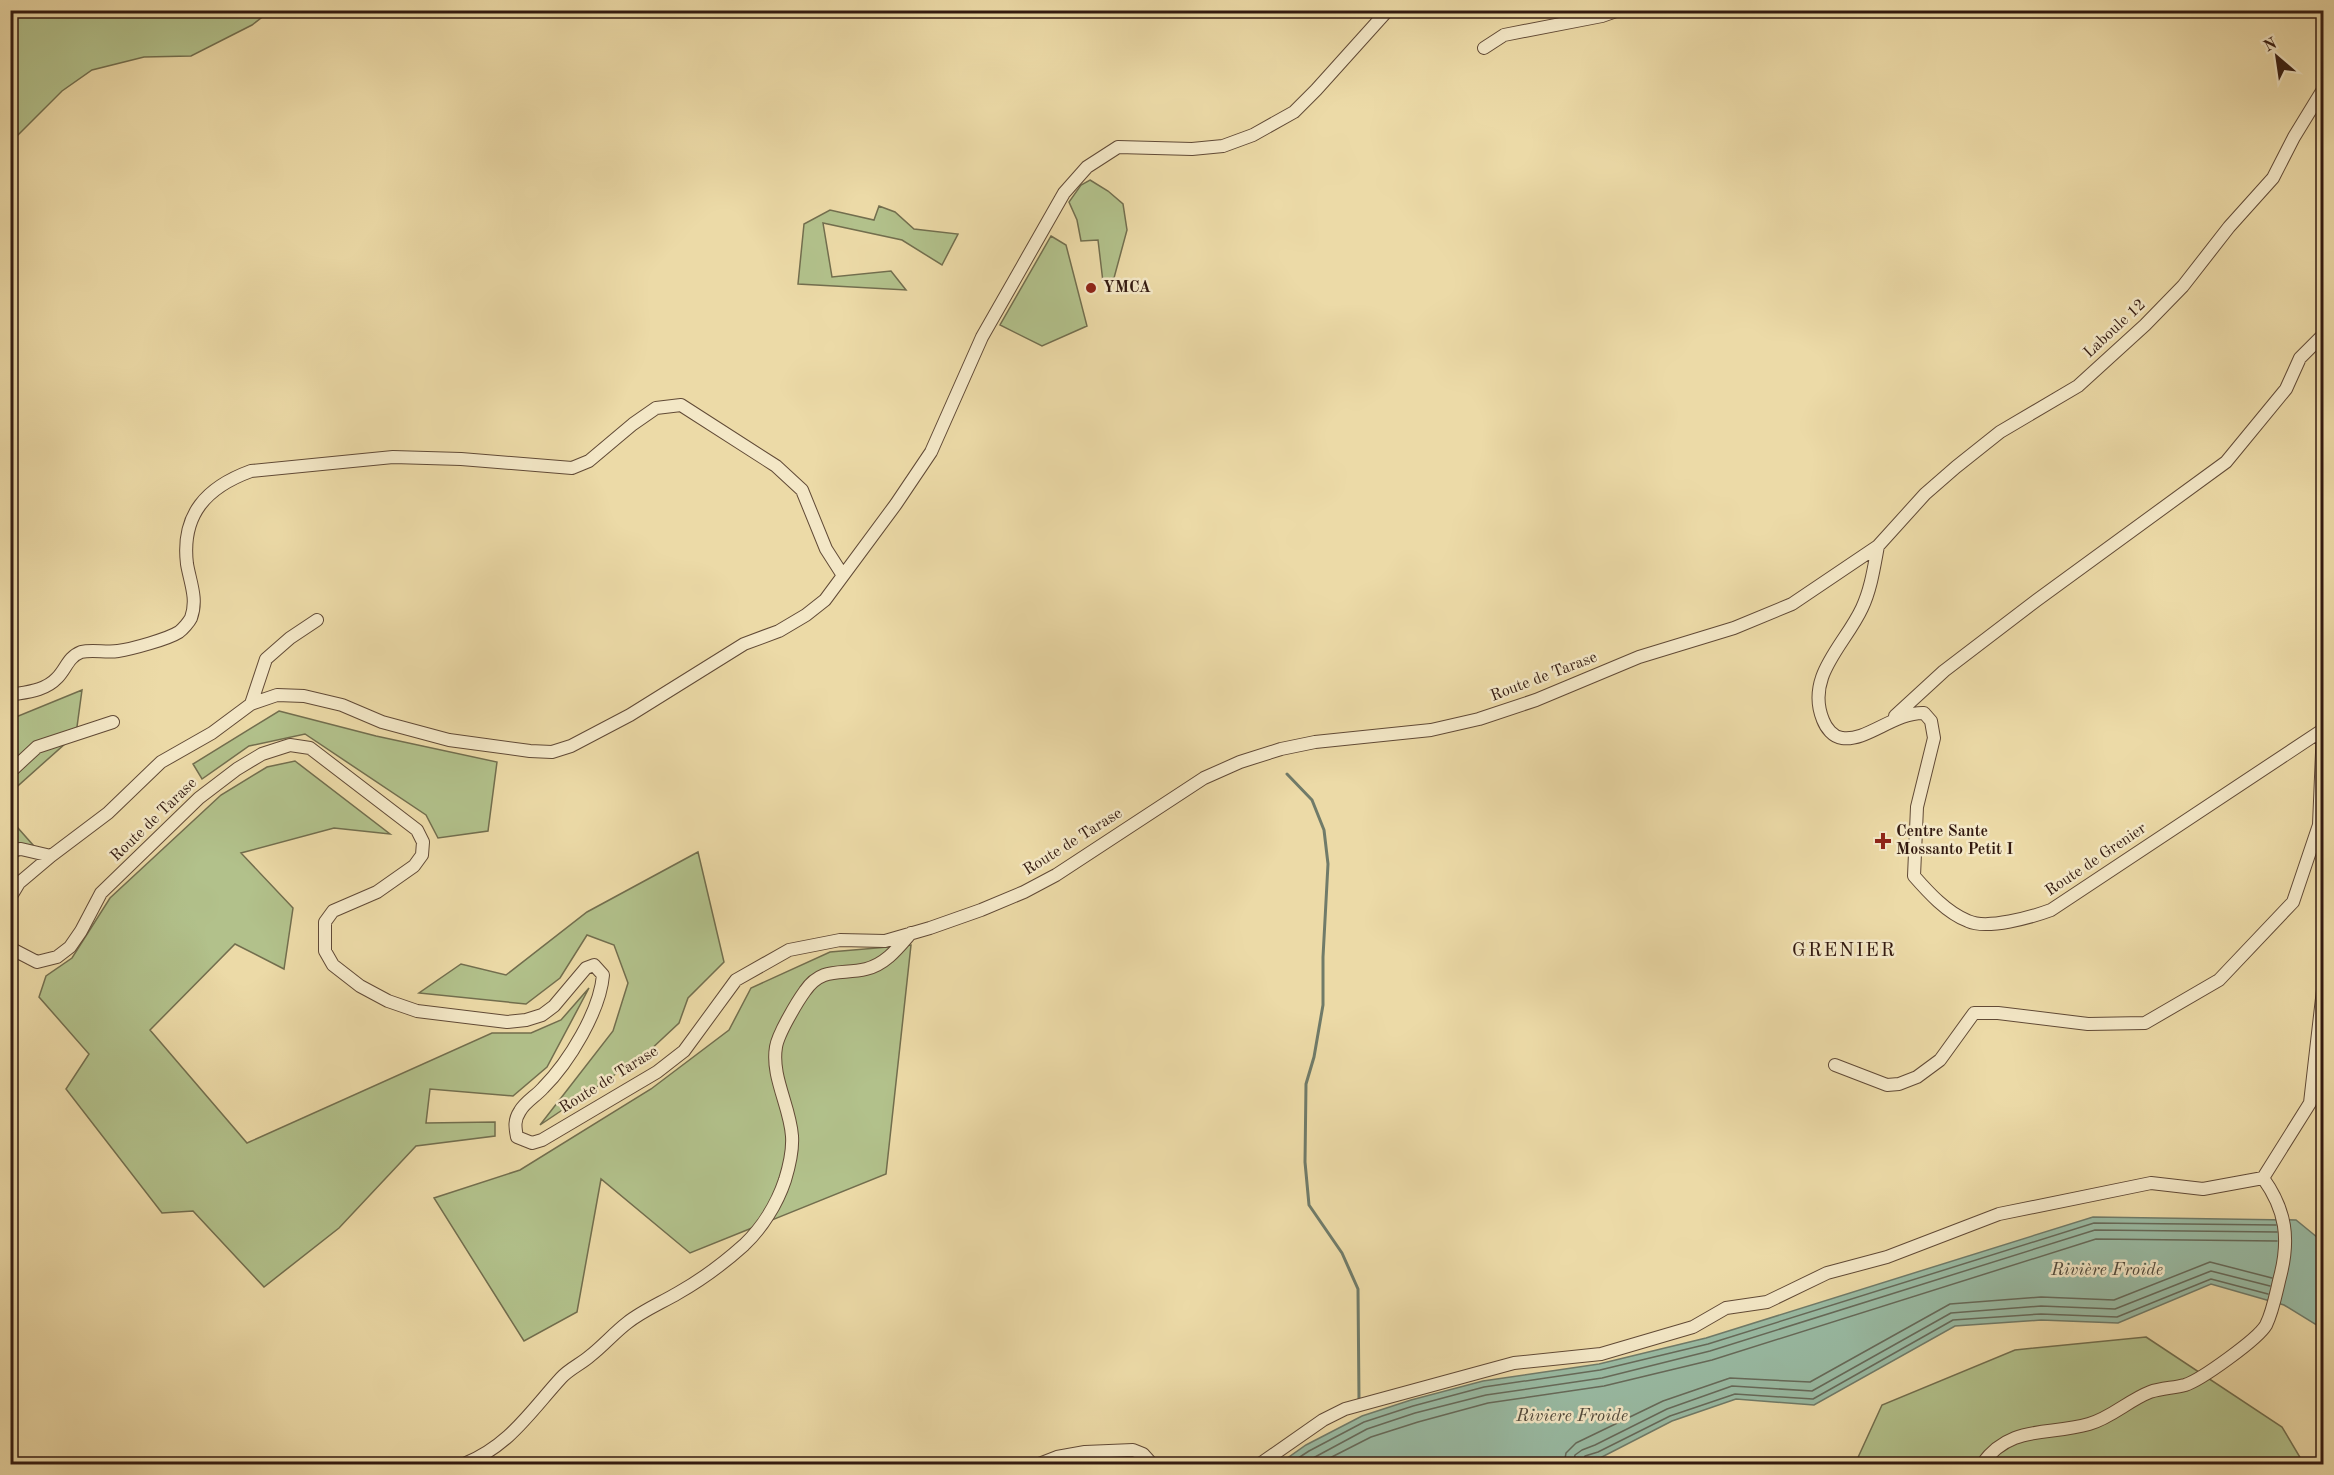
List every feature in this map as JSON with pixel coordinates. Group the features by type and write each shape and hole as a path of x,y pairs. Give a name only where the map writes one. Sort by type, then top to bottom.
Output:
{"street":[{"path":"10,897 19,883 108,813 161,762 212,734 251,704 277,695 304,696 342,705 382,722 449,740 552,752 571,746 630,715 744,644 779,631 806,615 825,600 842,574 890,513 931,452 982,337 1064,193 1087,166 1118,147 1192,149 1222,146 1253,135 1294,112 1388,10"},
{"path":"1484,48 1504,35 1602,16 1619,10"},
{"name":"Laboule 12","path":"1878,546 1925,494 1956,467 2000,432 2078,386 2145,325 2183,286 2229,227 2273,178 2294,137 2324,88"},
{"path":"1887,723 1944,671 2226,462 2286,389 2300,358 2324,334"},
{"path":"10,695 43,689 57,678 71,659 81,652 117,652 180,631 190,619 194,598 187,562 191,522 197,507 211,491 231,478 251,471 393,457 461,459 572,468 589,461 656,408 681,405 776,466 802,490 826,549 842,574"},
{"name":"Route de Grenier","path":"1878,546 1862,609 1823,669 1819,707 1824,723 1833,735 1842,738 1856,737 1915,712 1924,713 1932,721 1934,738 1917,807 1914,876 1956,914 1969,922 1981,924 2031,917 2051,910 2323,729"},
{"name":"Route de Tarase","path":"10,948 37,962 57,957 70,947 81,931 101,893 199,798 237,769 262,754 291,745 310,748 417,830 423,842 422,855 414,866 377,892 333,911 325,922 325,951 333,965 388,1001 417,1011 507,1022 542,1015 554,1006 586,968 594,965 603,975 602,991 588,1022 572,1049 544,1087 520,1109 514,1122 517,1137 532,1143 542,1140 657,1072 684,1051 736,980 789,950 830,942 885,940 981,910 1024,892 1056,875 1204,778 1240,762 1281,749 1315,742 1431,730 1479,719 1536,700 1639,657 1726,631 1792,604 1878,546"},
{"path":"251,704 266,659 290,638 317,620"},
{"path":"10,772 38,747 112,722"},
{"path":"1835,1065 1887,1085 1899,1084 1917,1077 1940,1060 1974,1013 1998,1013 2088,1024 2145,1023 2219,980 2293,902 2319,825 2323,729"},
{"path":"10,850 21,849 51,856"},
{"path":"464,1464 483,1455 512,1434 563,1376 589,1357 629,1321 694,1283 757,1232 775,1203 784,1182 792,1147 792,1135 775,1056 780,1034 811,983 831,972 867,969 880,964 892,956 911,933"},
{"path":"1260,1464 1323,1420 1345,1409 1514,1363 1601,1354 1692,1327 1726,1308 1767,1302 1827,1273 1887,1257 1999,1214 2151,1183 2203,1190 2263,1178 2310,1103 2324,981"},
{"path":"1982,1464 1996,1448 2025,1433 2061,1430 2091,1424 2150,1392 2188,1384 2246,1346 2265,1326 2286,1254 2284,1219 2275,1195 2263,1178"},
{"path":"1039,1464 1057,1457 1085,1452 1133,1450 1143,1454 1152,1464"}],"shaded area":[{"path":"11,10 270,11 252,25 191,56 144,57 92,70 62,91 11,142"},
{"path":"1090,180 1123,204 1127,230 1114,278 1103,282 1098,240 1081,241 1077,220 1069,202 1081,185"},
{"path":"879,206 895,212 914,229 958,234 942,265 902,240 823,223 832,277 891,271 906,290 798,284 804,224 830,210 874,220"},
{"path":"1051,236 1066,245 1087,326 1042,346 1000,325"},
{"path":"82,690 76,734 11,792 11,719"},
{"path":"279,711 376,736 497,762 488,831 438,838 426,815 305,734 249,746 202,779 193,764"},
{"path":"295,761 390,834 334,828 241,853 293,908 284,969 235,944 150,1030 247,1143 492,1033 531,1033 561,1020 589,988 547,1067 513,1096 430,1089 426,1123 495,1122 495,1136 416,1146 339,1228 264,1287 193,1211 162,1213 66,1089 89,1054 39,997 46,976 72,958 110,898 221,795 267,767"},
{"path":"10,819 33,845 11,862 10,862"},
{"path":"698,852 724,962 688,998 679,1023 647,1053 540,1125 613,1031 628,983 614,945 587,935 560,978 526,1004 419,993 461,964 506,975 587,912"},
{"path":"911,945 886,1174 690,1253 601,1179 577,1312 524,1341 434,1198 520,1170 651,1089 729,1030 751,988 830,952"},
{"path":"2146,1337 2282,1427 2304,1464 1855,1464 1882,1405 2015,1350"}],"water":[{"name":"Rivière Froide","path":"2093,1217 2296,1220 2323,1242 2323,1329 2284,1305 2211,1284 2118,1323 2041,1320 1955,1326 1814,1405 1736,1399 1672,1421 1600,1458 1578,1464 1279,1464 1306,1445 1362,1416 1411,1400 1483,1381 1599,1364 1706,1338"}],"waterway":[{"path":"1287,774 1312,800 1324,830 1328,864 1323,1005 1314,1057 1306,1084 1305,1162 1309,1205 1342,1253 1358,1289 1359,1400"}],"place":[{"name":"YMCA","path":"1091,288"},
{"name":"Centre Sante Mossanto Petit I","path":"1883,841"}],"district":[{"name":"GRENIER","path":"1844,951"}],"water label":[{"name":"Riviere Froide","path":"1572,1416"}]}
